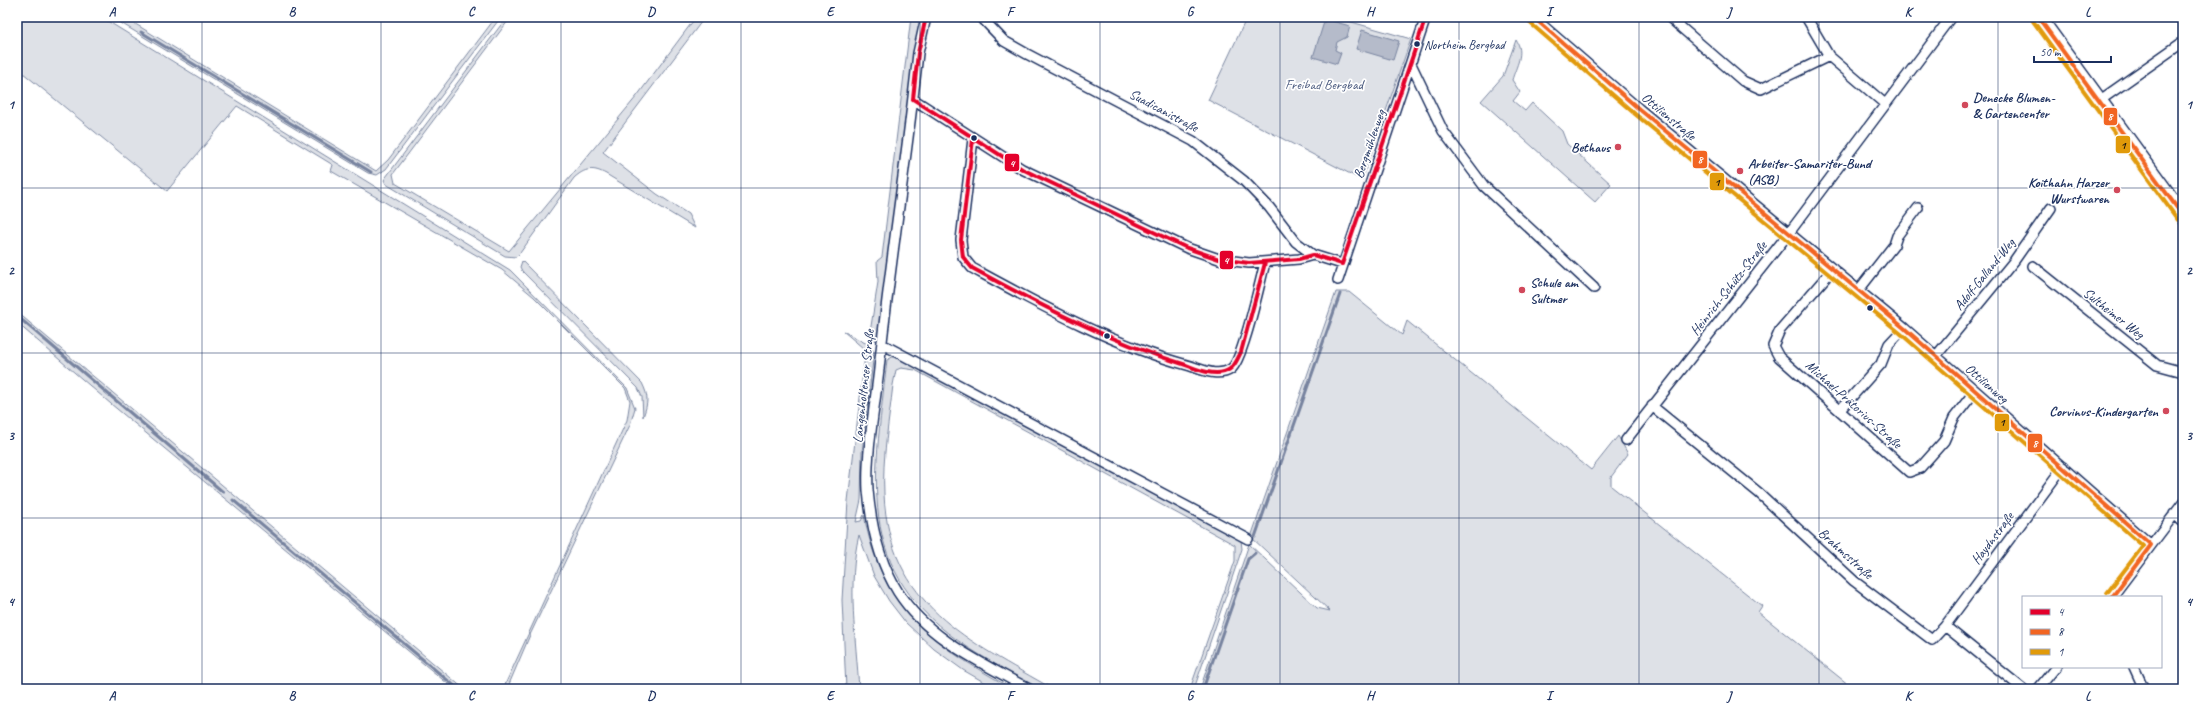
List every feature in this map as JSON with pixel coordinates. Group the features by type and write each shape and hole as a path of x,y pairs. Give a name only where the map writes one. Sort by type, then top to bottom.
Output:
{"main road":[{"path":"2039,18 2183,216"}],"street":[{"name":"Langenholtenser Straße","path":"926,17 918,53 882,344 868,488 872,522 883,561 899,594 931,628 973,658 1029,689"},
{"name":"Suadicanistraße","path":"981,17 1004,41 1193,141 1244,181 1269,207 1296,242 1313,255"},
{"name":"Bergmühlenweg","path":"1338,280 1342,264 1426,17"},
{"name":"Ottilienstraße","path":"1534,17 1639,109 1789,233"},
{"path":"1669,17 1743,80 1761,89 1829,56"},
{"path":"1806,17 1829,56 1885,104"},
{"name":"Heinrich-Schütz-Straße","path":"1626,440 1789,233 1951,17"},
{"path":"2099,101 2183,42"},
{"path":"1411,64 1442,131 1484,186 1594,288"},
{"path":"913,99 973,139 1022,169 1187,248 1219,259 1265,263 1313,255 1342,264"},
{"path":"973,139 961,240 963,257 972,268 1075,324 1106,338 1163,359 1219,374 1231,369 1242,348 1265,263"},
{"path":"1858,291 1894,245 1897,236 1918,208"},
{"name":"Adolf-Galland-Weg","path":"1936,356 2014,261 2051,208"},
{"name":"Ottilienweg","path":"1789,233 1904,328 2151,545"},
{"name":"Sultheimer Weg","path":"2033,266 2158,365 2183,372"},
{"name":"Michael-Prätorius-Straße","path":"1833,269 1780,330 1773,346 1779,357 1909,472 1920,468 1944,441 1954,418 1975,390"},
{"path":"1840,410 1881,364 1889,344 1904,328"},
{"path":"882,344 1248,539"},
{"name":"Brahmsstraße","path":"1652,406 1759,493 1854,581 1932,640 1945,626"},
{"name":"Haydnstraße","path":"1945,626 2063,467"},
{"path":"2113,596 2183,502"},
{"path":"2174,514 2183,522"},
{"path":"1945,626 2023,689"},
{"path":"2038,689 2055,668"},
{"path":"2134,668 2144,689"}],"green space":[{"path":"17,17 101,17 510,270 627,388 635,408 630,425 530,635 507,689 503,689 627,420 630,401 625,388 534,297 502,270 331,171 333,165 237,106 167,191 17,68"},
{"path":"111,17 124,17 376,171 388,160 496,17 501,17 386,169 377,175 368,173"},
{"path":"507,17 511,17 393,174 395,183 509,251 637,96 696,17 705,17 603,152 657,194 688,214 695,228 606,174 597,170 586,170 574,178 520,253 516,257 505,256 386,184 384,180 386,177"},
{"path":"911,17 920,22 915,45 877,340 871,341 869,339 878,282 877,261 882,257"},
{"name":"Freibad Bergbad","path":"1247,17 1334,17 1411,39 1362,180 1208,100"},
{"path":"1516,40 1519,45 1520,55 1512,80 1520,92 1513,101 1525,111 1532,103 1562,131 1567,144 1611,184 1595,202 1481,101 1503,76"},
{"path":"522,261 642,383 646,392 647,400 643,417 642,397 638,388 522,271 520,267"},
{"path":"1336,292 1349,292 1402,335 1407,321 1591,470 1618,436 1628,454 1611,477 1611,486 1762,606 1758,612 1854,689 1200,689 1249,544 1317,608 1330,611 1251,537"},
{"path":"17,312 464,689 454,689 111,404 17,323"},
{"path":"843,331 869,345 874,352 862,452 861,500 856,522 861,521 864,515 872,548 883,576 898,600 915,621 935,639 958,656 984,673 1013,689 996,689 963,670 934,649 906,623 889,601 874,576 859,535 855,554 853,612 859,689 846,689 842,600 848,501 865,355 863,348"},
{"path":"896,355 1241,540 1242,549 1194,689 1190,689 1235,561 1235,545 915,370 901,368 896,370 893,385 886,440 884,494 889,532 901,564 917,592 938,615 963,635 1053,689 1042,689 1036,687 980,655 939,625 910,594 891,562 880,527 877,489 878,449 887,360"}],"water":[{"path":"1325,19 1350,26 1347,37 1337,42 1335,50 1341,53 1337,64 1313,57"},
{"path":"1362,30 1399,41 1393,60 1356,49"}],"waterway":[{"path":"141,32 371,172"},
{"path":"1255,537 1340,294"},
{"path":"17,316 223,492"},
{"path":"233,500 458,689"},
{"path":"1203,689 1248,559 1255,553"}],"transit line":[{"name":"4","path":"913,99 918,53 926,17"},
{"name":"4","path":"1342,264 1426,17"},
{"name":"8","path":"1533,17 1639,109 1904,328 2151,545 2113,596"},
{"name":"8","path":"2038,17 2183,216"},
{"name":"1","path":"2033,21 2178,220"},
{"name":"1","path":"1529,22 1635,114 1900,333 2143,546 2107,593"},
{"name":"4","path":"913,99 1022,169 1187,248 1219,259 1249,263 1299,259 1313,255 1342,264"},
{"name":"4","path":"973,139 961,240 963,257 972,268 1049,309 1101,333 1155,355 1203,371 1214,373 1227,371 1235,364 1241,352 1265,263"}],"place":[{"name":"Northeim Bergbad","path":"1417,44"},
{"name":"Denecke Blumen- & Gartencenter","path":"1965,105"},
{"name":"Bethaus","path":"1618,147"},
{"name":"Arbeiter-Samariter-Bund (ASB)","path":"1740,171"},
{"name":"Koithahn Harzer Wurstwaren","path":"2117,190"},
{"name":"Schule am Sultmer","path":"1522,290"},
{"name":"Corvinus-Kindergarten","path":"2166,411"}]}
